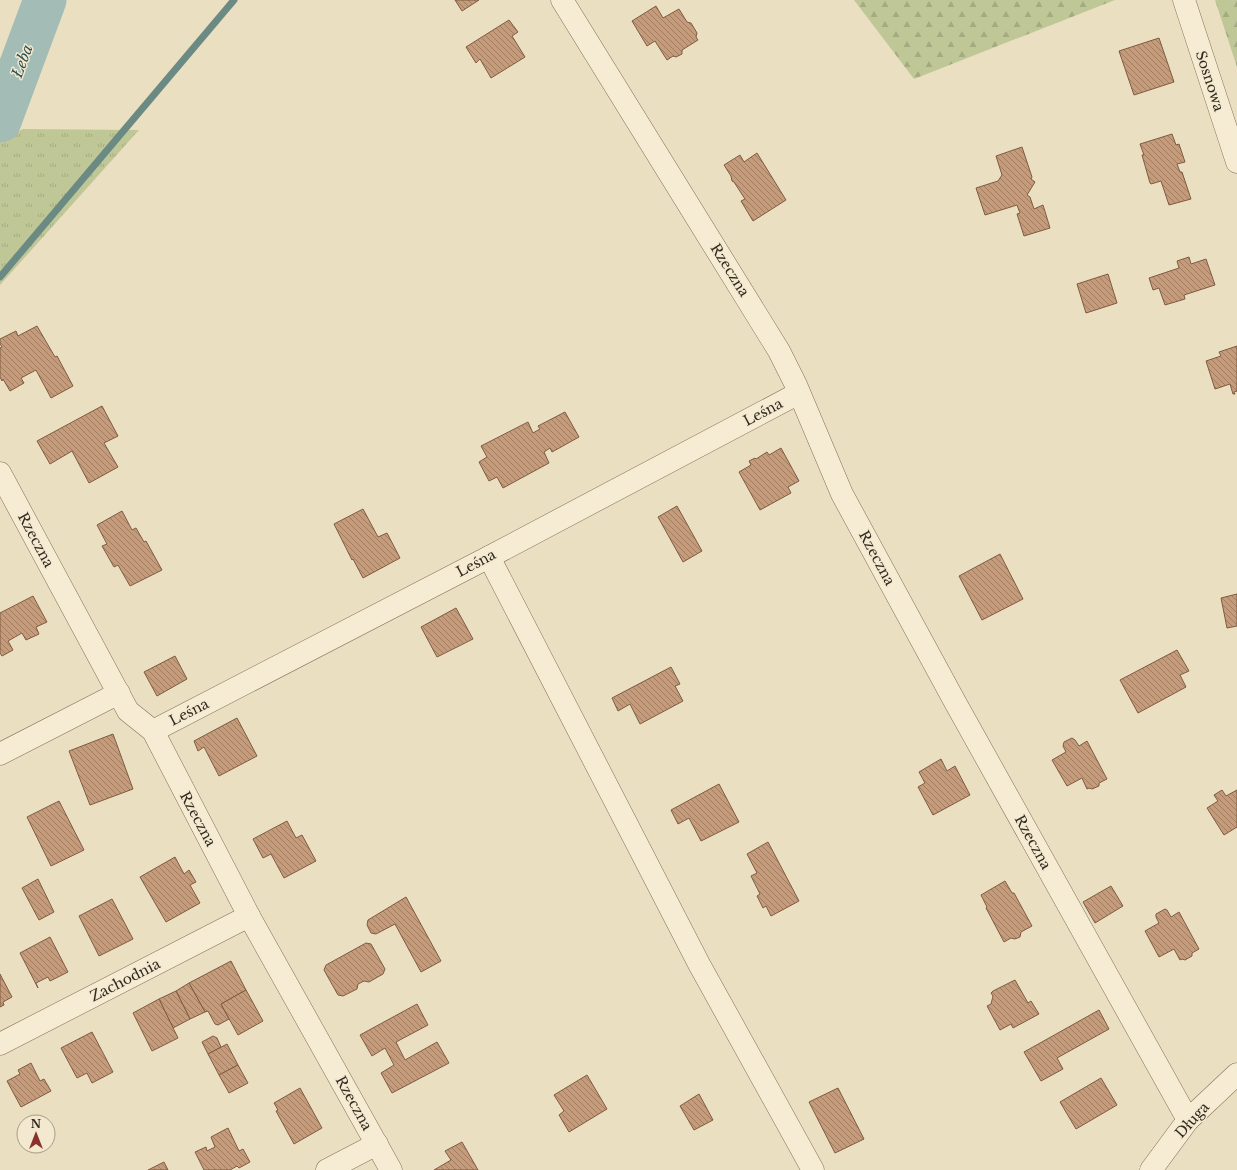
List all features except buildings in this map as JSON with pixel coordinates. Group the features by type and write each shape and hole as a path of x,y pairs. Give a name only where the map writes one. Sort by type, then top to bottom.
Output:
{"street":[{"name":"Rzeczna","path":"562,0 779,350 796,385 842,494 954,702 1188,1120"},
{"name":"Sosnowa","path":"1184,0 1237,162"},
{"name":"Leśna","path":"153,731 489,557 799,393"},
{"name":"Rzeczna","path":"0,473 128,711 153,731 249,916 391,1170"},
{"path":"489,557 699,964 813,1170"},
{"path":"0,754 119,693"},
{"name":"Zachodnia","path":"0,1044 249,916"},
{"name":"Długa","path":"1151,1170 1188,1120 1237,1074"},
{"path":"327,1170 377,1144"}],"green space":[{"path":"854,0 1115,0 914,79"},
{"path":"1215,0 1237,0 1237,67"},
{"path":"23,129 139,130 0,285 0,140"}],"waterway":[{"name":"Łeba","path":"0,121 45,0"},
{"path":"0,277 234,0"}]}
